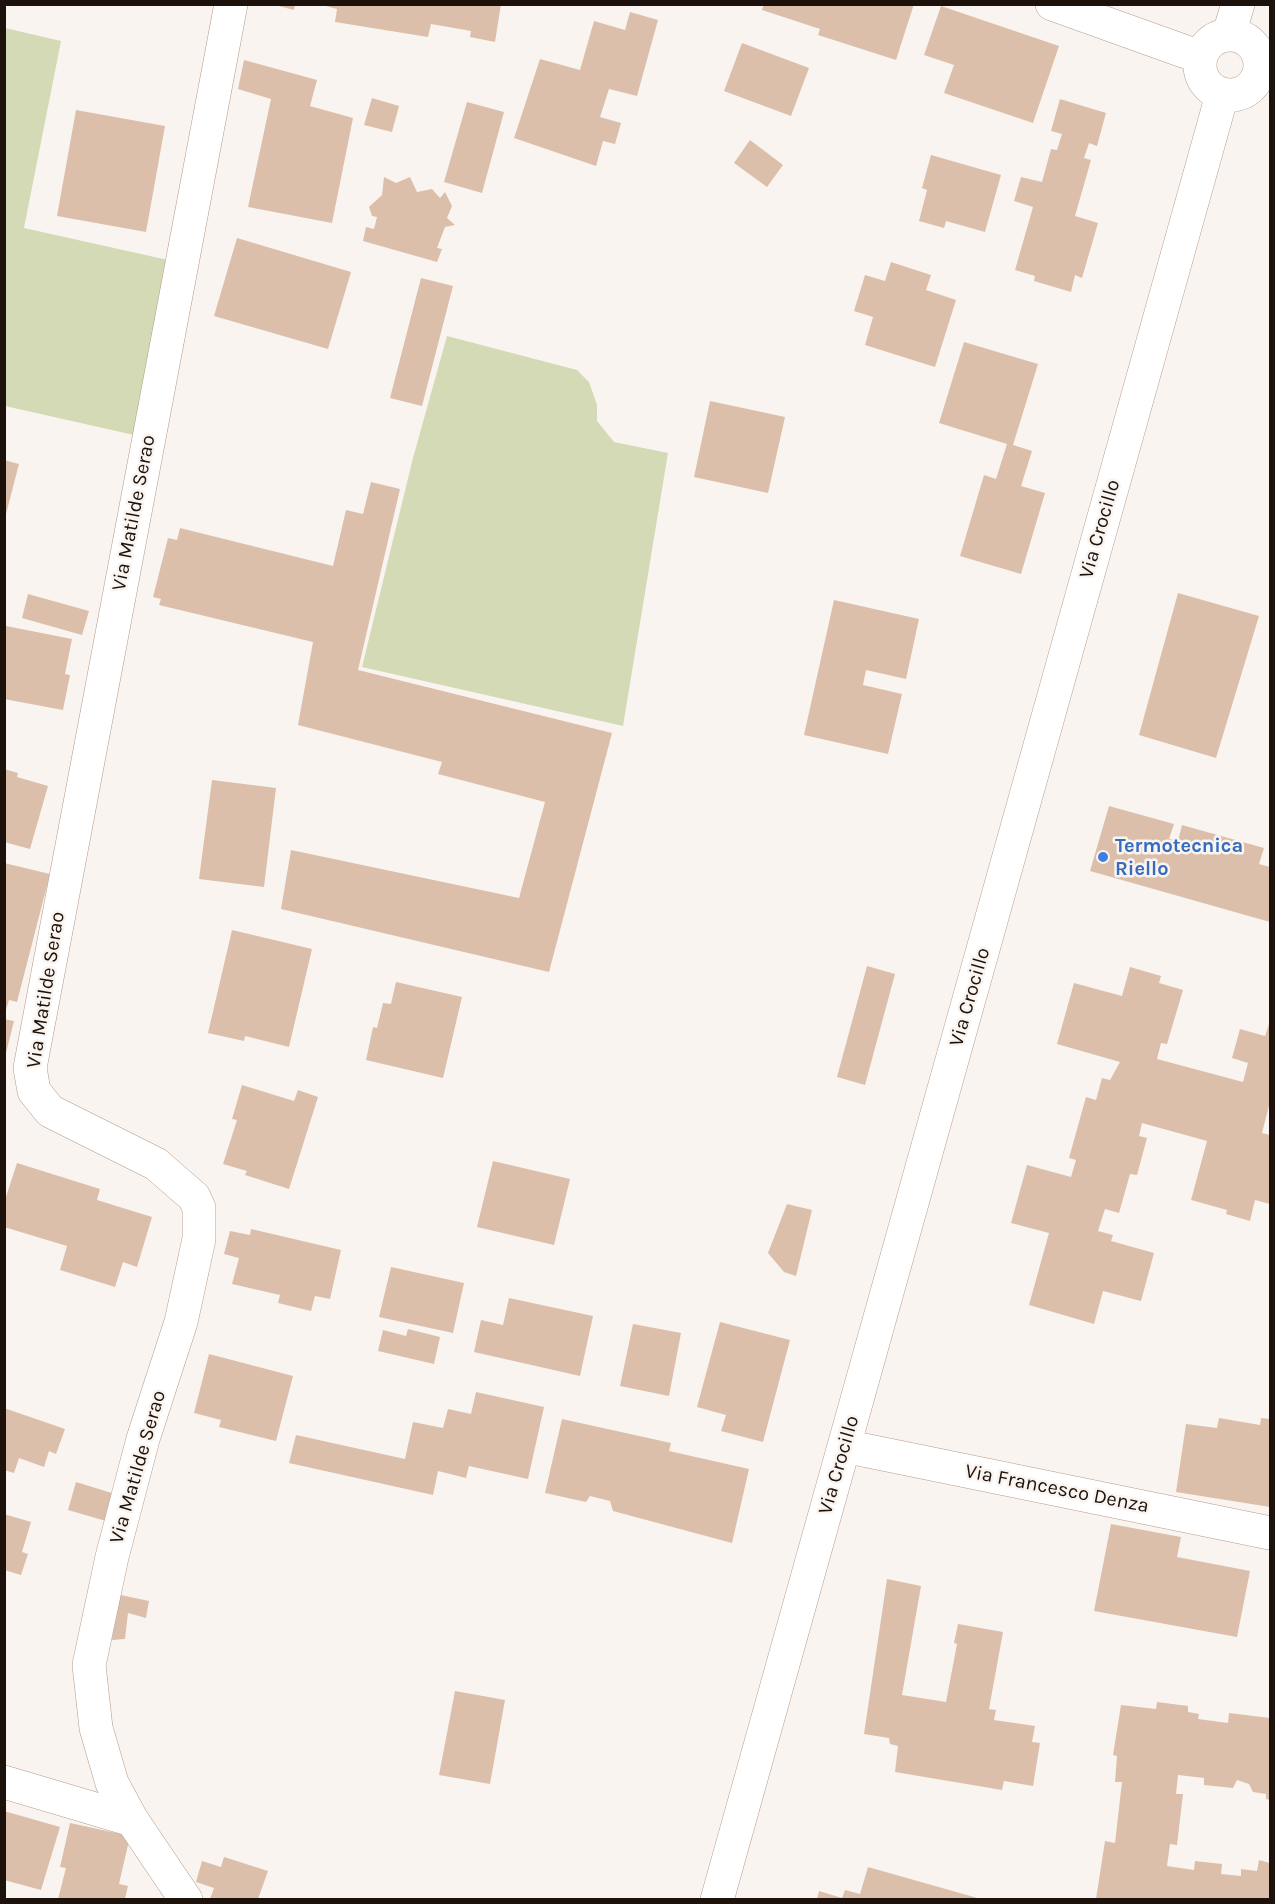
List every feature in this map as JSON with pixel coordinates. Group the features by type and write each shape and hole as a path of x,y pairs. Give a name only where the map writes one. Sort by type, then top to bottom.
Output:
{"street":[{"name":"Via Matilde Serao","path":"186,1899 132,1820 112,1783 96,1728 89,1665 112,1557 143,1439 181,1322 199,1239 199,1208 194,1197 156,1164 50,1111 34,1091 30,1068 231,4"},
{"path":"1052,4 1200,57"},
{"path":"1233,20 1239,36 1255,49 1265,76 1242,93 1222,95 1206,84 1201,76 1200,57 1211,41 1233,20"},
{"name":"Via Crocillo","path":"717,1899 1222,95"},
{"name":"Via Francesco Denza","path":"844,1446 1270,1533"},
{"path":"4,1782 132,1820"}],"green space":[{"path":"5,28 61,41 24,228 168,260 134,435 5,406"},
{"path":"447,336 577,370 589,382 597,405 597,421 614,442 668,453 623,726 362,667 413,458"}],"building":[{"path":"271,4 295,4 294,10"},
{"path":"318,4 501,4 495,42 470,37 471,31 431,24 428,37 335,22 337,9"},
{"path":"764,4 914,4 896,60 818,35 820,29 762,10"},
{"path":"941,6 1059,46 1033,123 944,93 954,65 924,55"},
{"path":"630,12 658,20 637,96 609,89 600,117 621,123 615,144 603,141 596,166 514,138 540,59 580,70 594,21 625,30"},
{"path":"742,43 809,68 791,116 724,91"},
{"path":"244,60 317,80 310,106 353,118 332,223 248,207 271,99 238,89"},
{"path":"372,98 399,106 392,132 364,125"},
{"path":"1060,99 1106,113 1097,146 1089,143 1084,158 1091,160 1075,216 1098,223 1082,278 1075,275 1071,292 1034,281 1035,276 1015,270 1033,207 1014,201 1021,177 1042,182 1051,149 1057,150 1062,134 1051,131"},
{"path":"467,102 504,112 482,193 444,182"},
{"path":"76,110 165,126 146,232 57,216"},
{"path":"750,140 783,165 767,187 734,163"},
{"path":"931,155 1001,175 985,232 946,221 944,228 919,221 927,190 922,188"},
{"path":"384,177 396,183 410,177 417,192 432,189 440,198 445,192 452,206 447,218 455,225 445,227 437,248 442,249 437,262 363,241 366,227 374,229 377,217 372,216 369,207 382,195"},
{"path":"237,238 351,272 328,349 214,316"},
{"path":"891,262 931,275 926,290 956,300 935,367 865,345 873,317 854,311 865,275 885,281"},
{"path":"421,278 453,286 422,406 390,398"},
{"path":"964,342 1038,364 1013,445 1032,451 1021,486 1045,493 1021,574 960,556 984,475 996,479 1007,444 939,423"},
{"path":"710,401 785,417 768,493 694,477"},
{"path":"4,460 19,464 5,518 4,518"},
{"path":"371,482 400,489 358,670 612,733 549,972 281,909 291,850 519,898 545,802 438,774 442,762 298,725 313,642 159,605 161,599 153,597 168,538 177,540 180,528 333,566 346,510 363,514"},
{"path":"1178,593 1259,616 1216,758 1139,735"},
{"path":"28,594 89,611 82,635 22,618"},
{"path":"834,600 919,619 906,679 866,670 863,685 902,694 888,754 804,735"},
{"path":"6,626 72,639 65,674 70,675 63,710 4,699"},
{"path":"4,769 18,773 17,777 48,786 30,849 4,842"},
{"path":"212,780 276,788 264,887 199,879"},
{"path":"1109,806 1174,824 1169,839 1178,841 1182,825 1264,848 1259,864 1270,867 1270,922 1090,871"},
{"path":"4,863 50,874 17,1002 9,1000 5,1013"},
{"path":"232,930 312,949 289,1047 245,1036 244,1041 208,1033"},
{"path":"867,966 895,974 865,1085 837,1077"},
{"path":"1130,967 1161,976 1159,983 1183,990 1167,1044 1161,1043 1157,1059 1243,1082 1248,1063 1232,1058 1240,1029 1265,1036 1270,1021 1270,1102 1262,1133 1270,1135 1270,1204 1255,1200 1250,1221 1226,1214 1227,1210 1191,1200 1207,1141 1142,1123 1139,1136 1147,1138 1137,1175 1130,1174 1119,1213 1105,1209 1098,1231 1113,1235 1111,1241 1154,1253 1141,1301 1103,1291 1094,1324 1029,1305 1049,1233 1011,1223 1027,1165 1071,1177 1076,1160 1069,1158 1086,1097 1096,1100 1102,1078 1110,1080 1120,1062 1057,1044 1074,983 1122,996"},
{"path":"396,982 462,997 443,1078 366,1060 373,1027 377,1028 383,1003 391,1004"},
{"path":"4,1019 14,1021 5,1057 4,1057"},
{"path":"242,1085 294,1101 298,1090 318,1097 289,1189 245,1175 247,1171 223,1164 237,1120 232,1119"},
{"path":"493,1161 570,1179 554,1245 477,1227"},
{"path":"17,1163 100,1189 97,1200 152,1217 137,1267 123,1262 115,1287 60,1270 67,1246 4,1227 4,1203"},
{"path":"787,1204 812,1210 796,1276 784,1272 768,1253"},
{"path":"251,1229 341,1250 330,1299 315,1296 311,1311 278,1303 280,1295 232,1284 239,1258 224,1254 230,1231 250,1235"},
{"path":"391,1267 464,1283 453,1333 379,1317"},
{"path":"509,1298 593,1316 580,1376 474,1352 481,1320 503,1325"},
{"path":"720,1322 790,1340 763,1442 721,1431 726,1415 697,1407"},
{"path":"633,1324 681,1333 669,1396 620,1386"},
{"path":"408,1329 440,1337 434,1364 378,1351 383,1330 406,1336"},
{"path":"209,1354 293,1376 276,1441 219,1427 221,1420 194,1413"},
{"path":"476,1392 544,1407 528,1479 469,1466 466,1478 438,1471 433,1495 289,1463 296,1435 405,1459 413,1422 443,1428 448,1409 471,1414"},
{"path":"4,1408 65,1429 56,1454 49,1451 44,1467 19,1458 14,1473 4,1470"},
{"path":"1219,1418 1260,1425 1261,1418 1270,1419 1270,1507 1176,1492 1186,1424 1217,1428"},
{"path":"562,1419 671,1443 669,1451 749,1469 732,1543 613,1511 610,1501 590,1496 586,1502 545,1493"},
{"path":"76,1482 115,1494 106,1521 68,1510"},
{"path":"4,1514 31,1522 22,1552 28,1554 21,1575 4,1570"},
{"path":"1111,1524 1181,1537 1177,1557 1250,1571 1237,1637 1094,1611"},
{"path":"887,1579 921,1586 902,1695 946,1702 957,1644 954,1643 958,1624 1003,1632 989,1709 996,1710 994,1720 1035,1726 1032,1742 1040,1743 1033,1786 1004,1781 1002,1790 895,1772 898,1746 890,1744 889,1738 864,1734"},
{"path":"116,1594 149,1601 146,1618 128,1613 125,1639 112,1640"},
{"path":"455,1691 505,1700 490,1784 439,1775"},
{"path":"1157,1702 1188,1706 1188,1712 1199,1714 1198,1719 1228,1723 1229,1713 1270,1718 1270,1800 1266,1799 1266,1794 1253,1792 1249,1784 1237,1780 1233,1788 1204,1785 1204,1778 1178,1775 1176,1794 1183,1794 1177,1845 1170,1844 1167,1866 1194,1870 1195,1861 1222,1864 1221,1874 1241,1876 1241,1869 1257,1871 1259,1860 1270,1863 1270,1899 1096,1899 1105,1841 1115,1843 1122,1782 1115,1782 1117,1756 1113,1755 1121,1705 1156,1709"},
{"path":"4,1811 60,1827 41,1890 4,1880"},
{"path":"70,1823 130,1836 119,1884 128,1886 125,1899 58,1899 66,1868 60,1867"},
{"path":"224,1857 268,1871 258,1899 210,1899 214,1888 196,1882 202,1861 221,1867"},
{"path":"868,1867 981,1899 817,1899 819,1891 842,1898 845,1890 860,1894"}],"place":[{"name":"Termotecnica Riello","path":"1103,857"}]}
